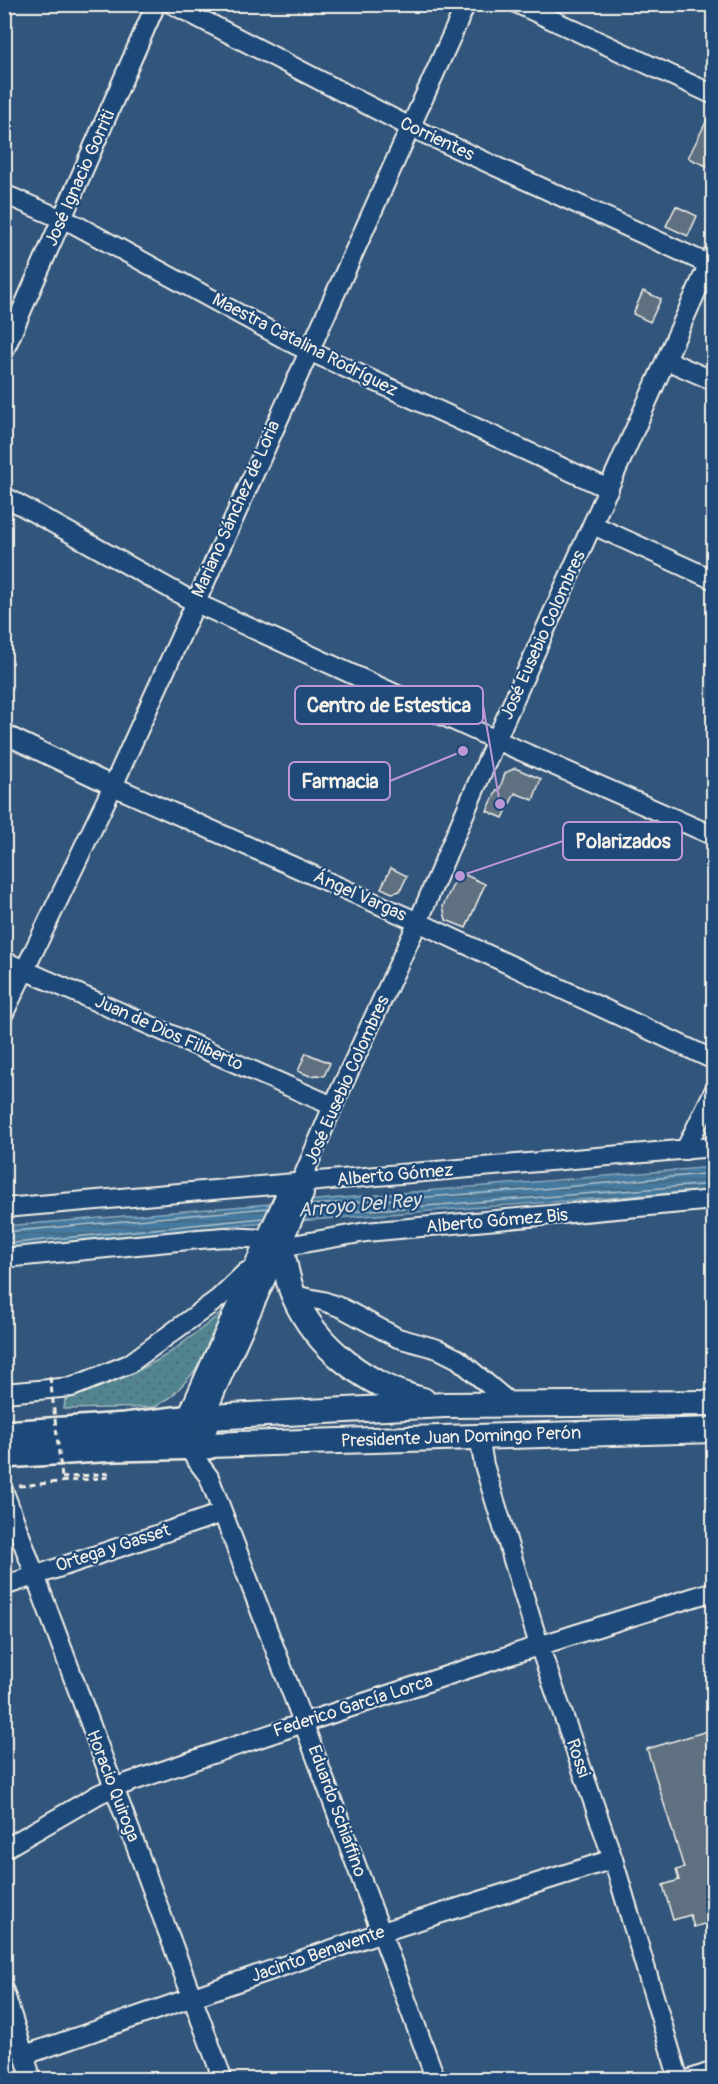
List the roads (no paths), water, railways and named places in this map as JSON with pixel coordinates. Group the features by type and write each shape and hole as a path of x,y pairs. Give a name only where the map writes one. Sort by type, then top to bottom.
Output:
{"highway":[{"path":"4,1418 120,1437"},
{"path":"4,1454 120,1437 197,1432"},
{"path":"4,1435 120,1437"},
{"path":"8,1482 82,1461 120,1437"}],"main road":[{"path":"276,1236 293,1295 310,1328 334,1353 366,1376 402,1395 445,1405"},
{"name":"Presidente Juan Domingo Perón","path":"197,1432 445,1405 714,1403"},
{"name":"Presidente Juan Domingo Perón","path":"197,1432 478,1436 714,1430"}],"street":[{"name":"José Ignacio Gorriti","path":"4,351 156,4"},
{"name":"Corrientes","path":"172,4 410,127 711,258"},
{"name":"Mariano Sánchez de Loria","path":"4,1012 113,786 194,602 466,4"},
{"path":"518,4 714,95"},
{"name":"Maestra Catalina Rodríguez","path":"4,194 63,219 308,351 609,489"},
{"name":"José Eusebio Colombres","path":"197,1432 216,1390 276,1236 302,1189 333,1106 418,922 496,740 711,258"},
{"path":"666,360 714,381"},
{"path":"4,496 194,602 496,740 714,836"},
{"path":"593,525 714,580"},
{"name":"Ángel Vargas","path":"4,735 418,922 714,1060"},
{"name":"Juan de Dios Filiberto","path":"4,961 333,1106"},
{"path":"685,1150 714,1091"},
{"name":"Alberto Gómez","path":"4,1208 302,1189 714,1147"},
{"name":"José Eusebio Colombres","path":"197,1432 254,1264 276,1236 285,1196 302,1189"},
{"name":"Alberto Gómez Bis","path":"4,1258 225,1237 366,1232 714,1200"},
{"path":"4,1393 72,1388 129,1364 219,1298 254,1264"},
{"path":"293,1295 323,1301 342,1308 398,1338 438,1349 458,1359 511,1404"},
{"name":"Eduardo Schiaffino","path":"197,1432 209,1477 222,1513 303,1722 436,2079"},
{"path":"645,1432 714,1439"},
{"name":"Rossi","path":"478,1436 484,1464 539,1645 613,1858 679,2079"},
{"name":"Horacio Quiroga","path":"8,1482 34,1574 223,2079"},
{"name":"Ortega y Gasset","path":"4,1586 34,1574 222,1513"},
{"name":"Federico García Lorca","path":"4,1849 113,1788 303,1722 714,1591"},
{"name":"Jacinto Benavente","path":"25,2055 382,1932 613,1858"},
{"path":"4,1991 32,2079"},
{"path":"688,2079 714,2071"}],"water":[{"name":"Arroyo Del Rey","path":"713,1167 713,1190 230,1226 5,1250 5,1226"}],"place":[{"name":"Farmacia","path":"463,751"},
{"name":"Centro de Estestica","path":"500,804"},
{"name":"Polarizados","path":"460,876"}]}
